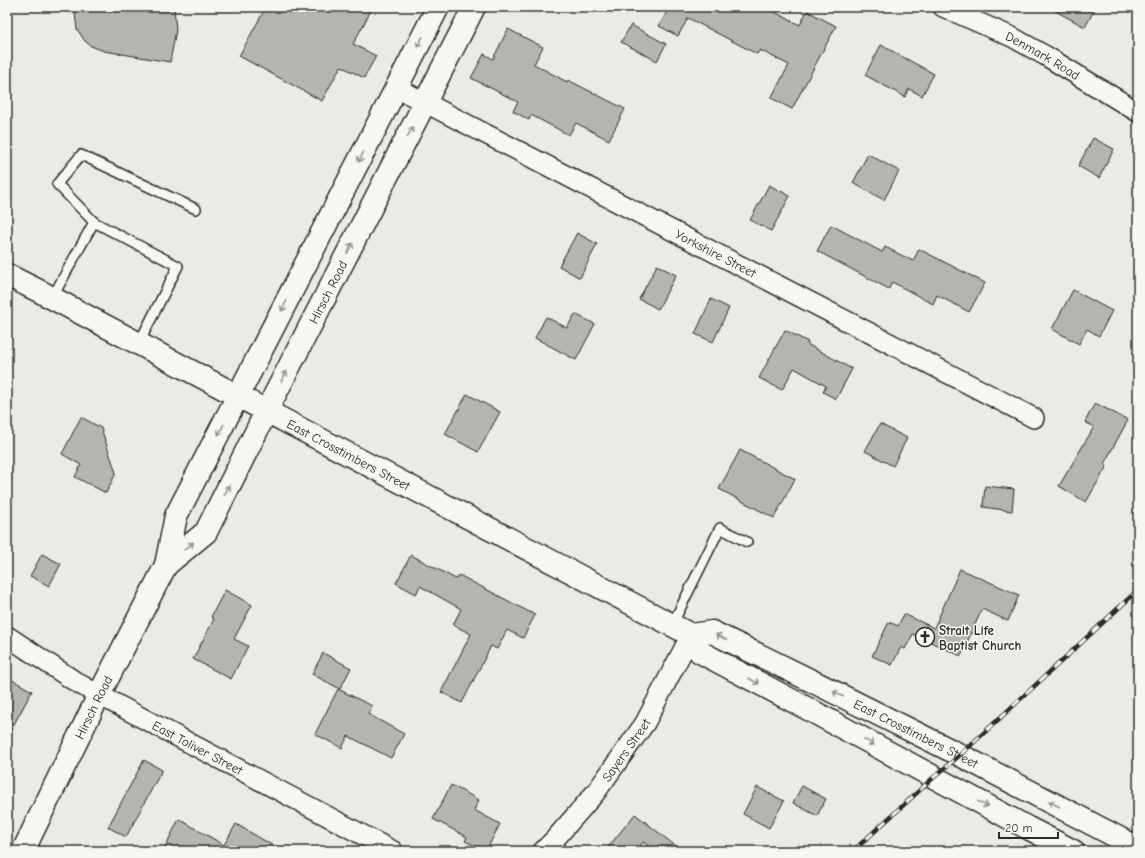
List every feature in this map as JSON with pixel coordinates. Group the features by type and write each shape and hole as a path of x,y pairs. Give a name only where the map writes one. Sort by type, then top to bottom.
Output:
{"main road":[{"name":"Hirsch Road","path":"23,851 99,695 166,565 176,516 438,7"},
{"name":"Hirsch Road","path":"166,565 206,532 474,7"},
{"name":"East Crosstimbers Street","path":"7,276 267,410 691,635 712,632 946,748 1138,848"},
{"path":"691,635 700,652 1021,825 1074,851"}],"street":[{"name":"Denmark Road","path":"943,7 1012,37 1138,112"},
{"name":"Yorkshire Street","path":"397,88 1034,418"},
{"name":"Sayers Street","path":"543,851 596,792 645,723 691,635"},
{"name":"East Toliver Street","path":"7,636 76,682 99,695 393,851"}],"lane":[{"path":"139,343 178,266 94,222 57,184 81,155 196,209"},
{"path":"52,298 94,222"},
{"path":"672,625 720,528 747,542"}],"building":[{"path":"76,7 174,7 176,30 170,62 104,51 91,46 85,41 77,29 75,14"},
{"path":"266,7 373,7 353,44 376,56 364,78 341,66 322,101 239,56"},
{"path":"668,7 765,7 800,25 807,11 836,26 792,109 771,98 789,65 760,50 757,54 688,18 678,36 659,26 669,8"},
{"path":"1048,7 1096,7 1085,27"},
{"path":"631,25 666,44 657,61 621,42"},
{"path":"508,29 543,47 534,64 567,82 568,80 625,109 609,140 576,123 569,135 531,115 529,120 513,111 518,102 471,78 484,54 493,59"},
{"path":"881,45 934,74 922,96 909,89 905,97 865,75"},
{"path":"1093,138 1114,149 1099,178 1078,166"},
{"path":"868,154 899,171 884,200 853,183"},
{"path":"769,185 790,196 771,231 750,220"},
{"path":"831,225 882,252 885,247 913,261 919,249 985,283 969,312 937,295 933,304 892,282 889,289 817,251"},
{"path":"577,233 597,244 580,278 559,266"},
{"path":"657,265 676,275 658,309 639,299"},
{"path":"1073,290 1112,311 1099,336 1087,329 1079,344 1052,329"},
{"path":"711,299 729,308 713,342 695,334"},
{"path":"575,314 595,324 576,360 535,338 546,317 567,328"},
{"path":"785,330 852,369 836,399 823,392 826,386 794,368 782,390 759,378"},
{"path":"467,394 500,412 478,452 445,434"},
{"path":"1095,403 1128,420 1104,464 1107,466 1086,502 1059,486 1094,427 1085,422"},
{"path":"81,417 101,428 116,473 106,493 75,477 81,465 62,454"},
{"path":"880,424 907,438 893,466 865,451"},
{"path":"740,450 795,479 774,518 719,489"},
{"path":"985,486 1014,489 1012,511 983,507"},
{"path":"42,554 61,564 49,586 30,576"},
{"path":"411,555 456,579 459,575 535,615 523,638 507,630 497,649 491,646 462,703 441,692 471,634 453,625 461,609 420,586 416,594 396,583"},
{"path":"960,569 1019,595 1008,621 982,609 961,656 913,634 905,649 901,647 892,665 872,656 889,622 898,626 904,614 934,628"},
{"path":"225,590 252,605 234,639 248,646 231,679 193,659 214,619 211,617"},
{"path":"323,653 351,668 340,689 312,674"},
{"path":"7,677 32,691 7,737"},
{"path":"338,689 372,706 368,714 404,734 391,758 348,736 342,748 315,734"},
{"path":"144,760 162,770 126,837 108,827"},
{"path":"451,785 479,800 474,810 500,824 486,851 465,841 467,837 433,819"},
{"path":"802,786 826,799 817,816 793,803"},
{"path":"757,787 784,801 769,828 743,814"},
{"path":"635,814 682,851 655,851 643,842 636,851 605,851"},
{"path":"179,819 224,845 236,824 282,851 163,851"}],"railway":[{"path":"853,851 960,755 1138,590"}],"place":[{"name":"Strait Life Baptist Church","path":"925,637"}]}
